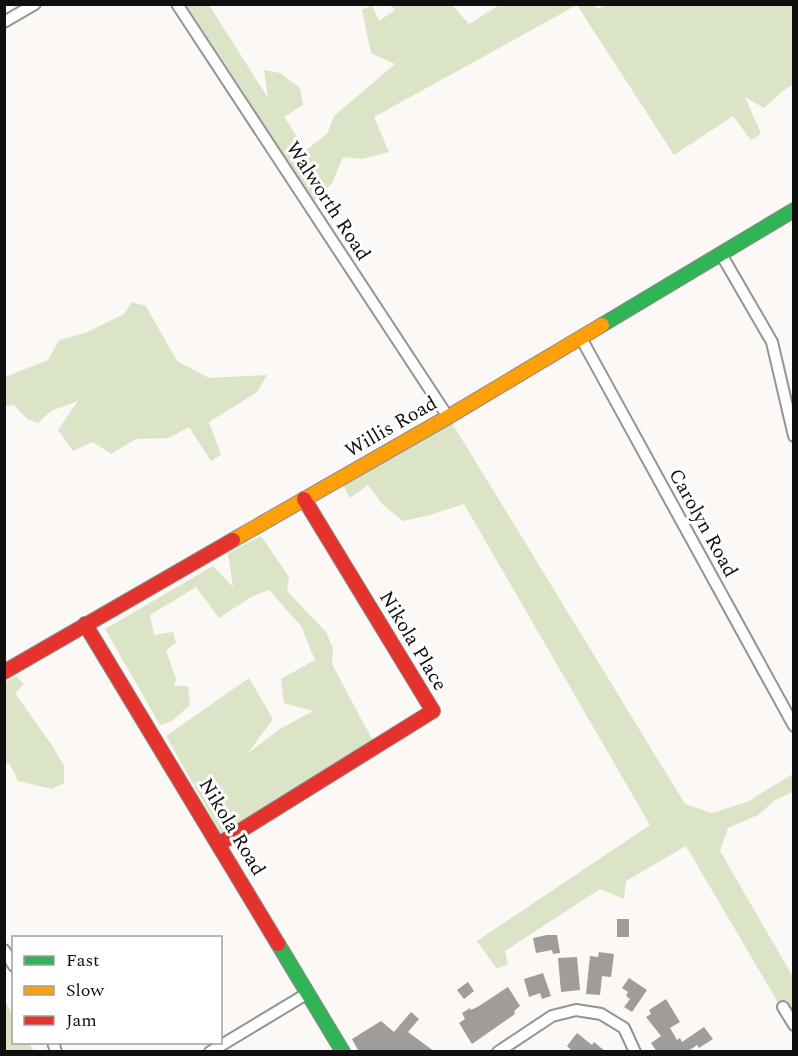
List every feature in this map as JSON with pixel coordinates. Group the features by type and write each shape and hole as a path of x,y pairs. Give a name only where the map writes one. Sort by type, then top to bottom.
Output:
{"street":[{"path":"4,22 35,4"},
{"name":"Walworth Road","path":"177,4 448,417"},
{"name":"Willis Road","path":"4,672 448,417 794,210"},
{"path":"721,254 772,342 794,436"},
{"name":"Carolyn Road","path":"581,338 794,726"},
{"name":"Nikola Place","path":"219,844 433,711 304,499"},
{"name":"Nikola Road","path":"85,624 343,1052"},
{"path":"4,950 12,963"},
{"path":"210,1052 308,993"},
{"path":"783,1007 794,1025"},
{"path":"498,1052 552,1016 576,1010 601,1014 624,1028 635,1052"}],"green space":[{"path":"594,4 597,9 610,4 793,5 793,85 764,108 745,97 761,134 751,140 733,116 674,155 577,5 374,117 389,152 362,159 343,157 332,183 312,202 270,134 184,5 209,5 268,98 264,70 280,73 300,88 303,105 284,117 306,150 327,134 334,116 395,64 371,53 362,10 372,5 379,21 395,10 390,5 452,5 469,24 499,5"},
{"path":"132,302 146,306 177,361 209,378 267,375 257,392 209,422 221,455 211,461 189,427 169,438 136,439 111,454 93,442 73,451 58,430 78,401 51,411 38,423 27,419 14,405 5,406 5,377 48,360 59,340 85,333 124,314"},
{"path":"452,423 685,804 712,813 747,802 793,774 793,792 775,800 758,815 728,828 720,851 793,977 793,1024 783,1011 686,846 626,881 624,899 600,889 505,951 508,964 497,969 477,941 650,825 464,504 403,521 382,504 368,485 350,498 343,485"},
{"path":"261,536 289,577 287,591 326,632 333,648 332,664 373,741 221,833 166,736 249,678 273,719 248,753 280,729 313,711 284,703 281,679 315,660 301,626 269,590 251,597 219,618 196,587 150,615 154,635 173,632 176,643 166,650 176,679 174,686 188,686 190,705 172,721 160,725 105,629 213,566 233,587 228,553"},
{"path":"16,676 24,684 15,693 64,766 64,783 52,789 18,781 10,764 5,763 5,682"},
{"path":"4,999 12,1013 12,1044 30,1044 34,1051 5,1051"}],"building":[{"path":"617,919 629,919 629,937 617,937"},
{"path":"557,935 560,953 553,954 552,950 536,953 533,938"},
{"path":"599,952 614,954 611,977 602,976 600,995 586,994 590,956 598,957"},
{"path":"577,957 580,990 561,992 558,958"},
{"path":"543,973 551,996 542,999 540,993 529,997 524,979"},
{"path":"629,978 647,990 632,1012 624,1007 630,999 626,996 628,992 622,988"},
{"path":"468,982 474,991 464,999 457,990"},
{"path":"508,987 520,1006 514,1011 515,1014 472,1044 459,1023 465,1019 462,1013 479,1006"},
{"path":"666,999 680,1022 670,1028 677,1040 680,1038 682,1042 704,1027 713,1039 687,1052 657,1052 651,1043 661,1036 646,1017 651,1014 649,1010"},
{"path":"411,1012 419,1019 408,1032 435,1052 359,1052 352,1039 381,1021 394,1032"},
{"path":"577,1033 592,1045 594,1042 606,1052 573,1052 567,1046"}],"traffic: fast":[{"path":"602,325 794,210"},
{"path":"278,944 343,1052"}],"traffic: slow":[{"path":"233,540 448,417 602,325"}],"traffic: jam":[{"path":"219,844 433,711 304,499"},
{"path":"4,672 233,540"},
{"path":"85,624 278,944"}]}
